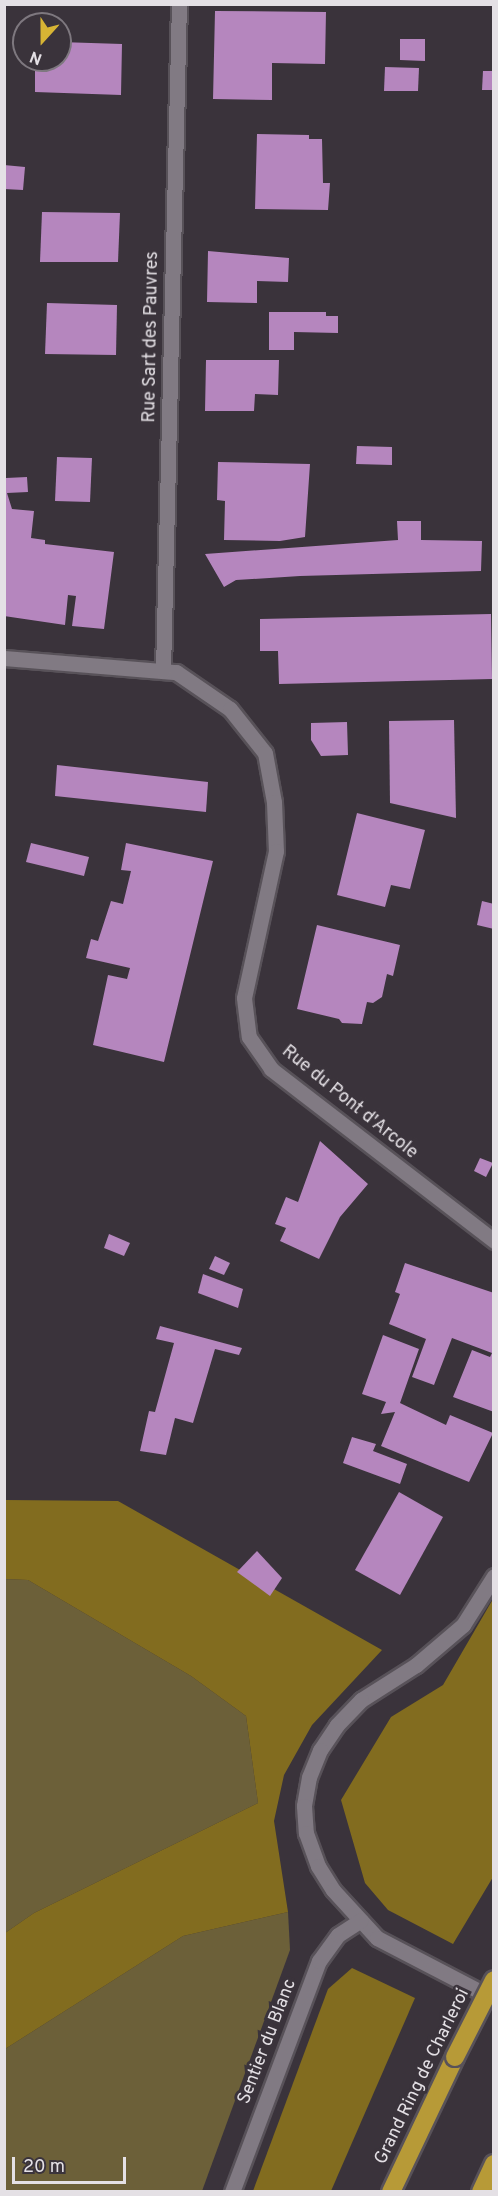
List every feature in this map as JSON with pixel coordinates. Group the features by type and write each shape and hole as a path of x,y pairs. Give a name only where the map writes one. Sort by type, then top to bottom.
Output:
{"highway":[{"name":"Grand Ring de Charleroi","path":"391,2192 494,1980"},
{"path":"481,2192 494,2164"}],"street":[{"name":"Rue Sart des Pauvres","path":"163,671 179,4"},
{"name":"Rue du Pont d'Arcole","path":"4,658 176,672 230,709 265,753 274,802 276,851 244,998 249,1037 271,1069 494,1240"},
{"path":"494,1576 462,1625 416,1665 361,1700 337,1725 320,1750 309,1777 304,1806 306,1833 318,1866 333,1890 377,1938 494,1999"},
{"name":"Sentier du Blanc","path":"232,2192 319,1961 338,1935 361,1920"}],"shaded area":[{"path":"5,1500 118,1501 382,1650 312,1725 284,1775 274,1821 288,1912 183,1936 5,2049 5,1933 34,1913 258,1803 246,1716 191,1676 28,1580 5,1579"},
{"path":"4,1579 28,1580 191,1676 246,1716 258,1803 34,1913 5,1933"},
{"path":"493,1599 493,1877 453,1944 388,1910 365,1883 341,1800 391,1717 443,1685"},
{"path":"288,1912 290,1950 202,2191 5,2192 5,2049 183,1936"},
{"path":"352,1968 415,1998 331,2191 253,2191 328,1989"}],"building":[{"path":"215,11 326,12 325,64 272,63 272,100 213,99"},
{"path":"400,39 425,39 425,61 400,60"},
{"path":"72,42 122,44 121,95 35,92 35,72 72,72"},
{"path":"385,67 419,68 418,91 384,91"},
{"path":"483,71 494,71 494,90 482,90"},
{"path":"257,134 309,135 309,139 322,139 323,183 330,183 328,210 255,209"},
{"path":"4,165 25,167 23,190 4,189"},
{"path":"42,212 120,213 118,262 40,262"},
{"path":"208,251 289,258 288,282 257,281 257,303 207,302"},
{"path":"47,303 117,305 116,355 45,354"},
{"path":"269,312 326,312 326,316 338,316 338,333 294,332 294,350 269,350"},
{"path":"206,360 279,360 278,395 255,394 254,411 205,411"},
{"path":"357,446 392,447 392,465 356,464"},
{"path":"57,457 92,458 90,502 55,501"},
{"path":"218,462 310,464 305,537 280,541 224,540 225,501 217,500"},
{"path":"27,477 28,492 7,493 12,509 34,511 31,538 45,540 45,544 114,552 104,629 72,626 76,596 68,595 65,625 4,616 6,478"},
{"path":"397,521 421,521 421,540 482,541 481,571 300,576 236,580 224,587 205,554 398,540"},
{"path":"491,614 492,679 279,684 278,651 260,651 260,619"},
{"path":"454,720 456,818 390,803 389,721"},
{"path":"347,722 348,755 321,756 311,740 311,723"},
{"path":"57,765 208,782 206,812 55,796"},
{"path":"357,813 425,830 410,889 391,885 385,907 337,895"},
{"path":"31,843 89,857 84,876 26,862"},
{"path":"126,843 213,861 164,1062 93,1045 108,975 127,979 130,968 86,958 91,939 98,941 111,901 123,904 131,871 121,870"},
{"path":"482,901 494,904 494,929 477,925"},
{"path":"317,925 400,945 393,976 387,974 382,997 373,1003 367,1002 362,1024 342,1023 339,1019 297,1009"},
{"path":"320,1141 368,1184 340,1217 319,1259 280,1241 286,1228 275,1224 286,1197 298,1202"},
{"path":"480,1158 493,1163 486,1177 474,1171"},
{"path":"109,1234 130,1243 124,1256 104,1248"},
{"path":"215,1256 230,1263 224,1275 209,1269"},
{"path":"405,1263 494,1293 494,1412 453,1397 472,1350 490,1357 492,1353 452,1338 434,1385 412,1377 426,1339 389,1324 400,1294 395,1292"},
{"path":"203,1274 243,1289 238,1308 198,1293"},
{"path":"160,1326 242,1348 239,1355 215,1349 193,1423 175,1418 166,1455 140,1451 149,1411 155,1412 174,1343 156,1339"},
{"path":"383,1335 419,1349 400,1403 446,1425 450,1415 493,1433 469,1482 381,1446 395,1412 381,1414 386,1402 362,1394"},
{"path":"352,1437 376,1444 373,1451 407,1464 400,1484 343,1463"},
{"path":"399,1492 443,1517 400,1595 355,1570"},
{"path":"257,1551 282,1578 270,1596 237,1572"}]}
